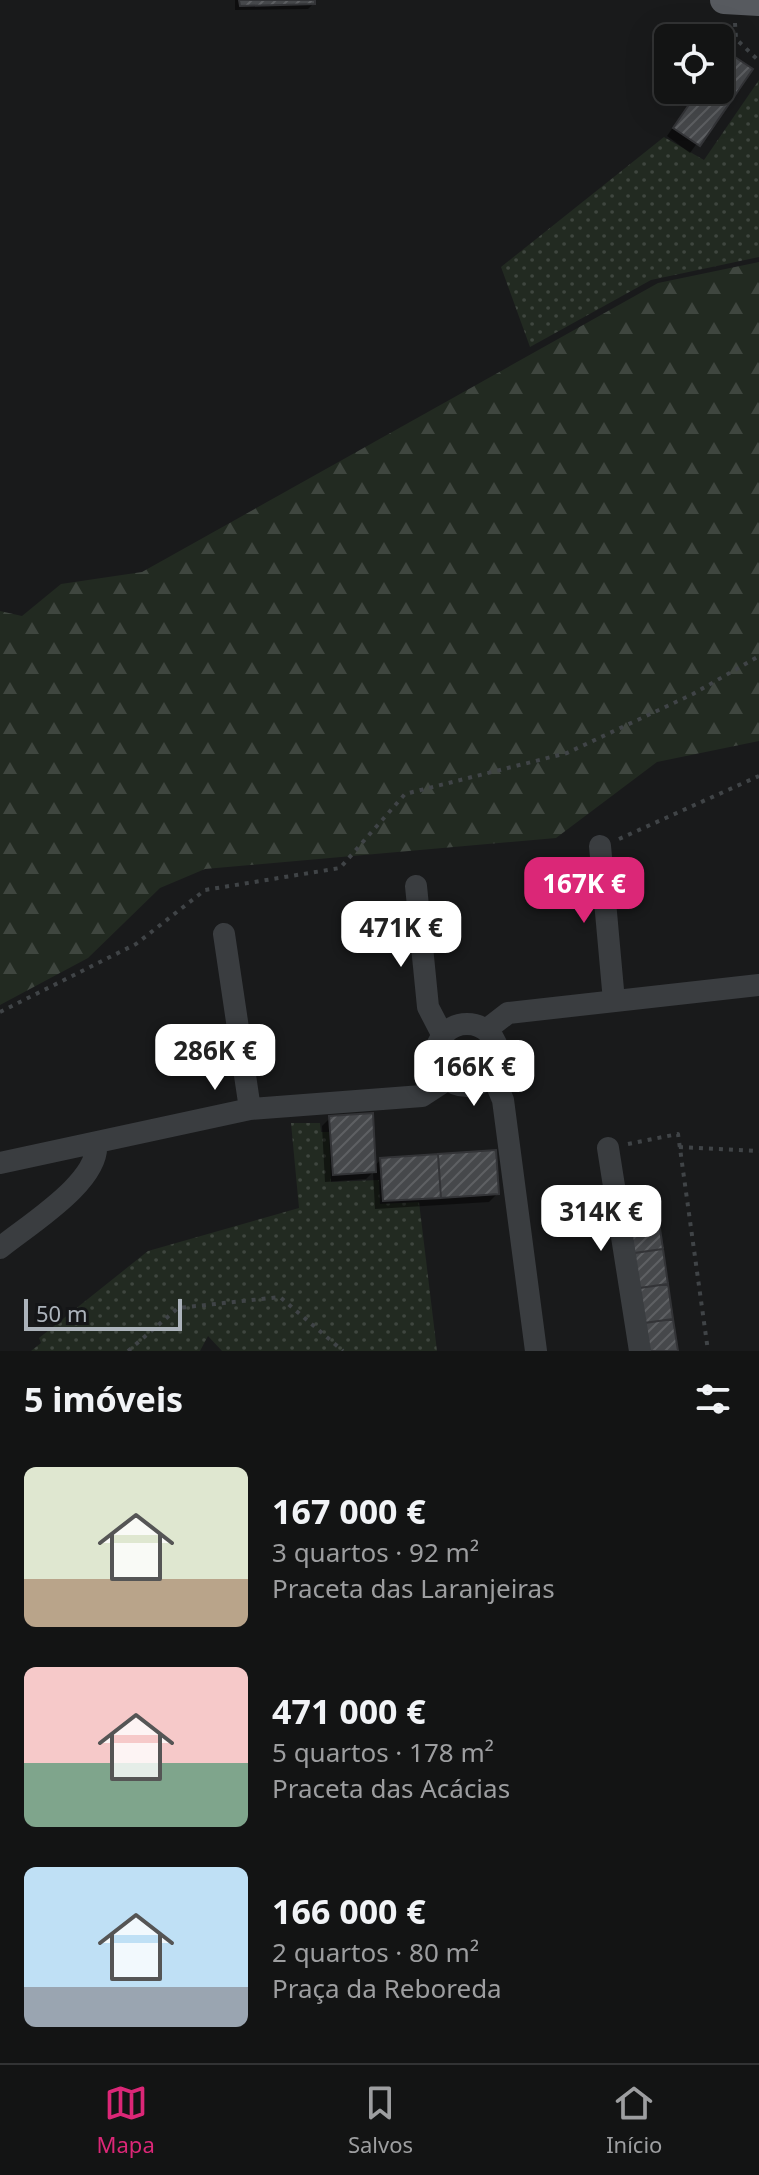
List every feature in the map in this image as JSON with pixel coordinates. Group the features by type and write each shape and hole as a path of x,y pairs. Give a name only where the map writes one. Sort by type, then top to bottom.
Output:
{"main road":[{"path":"724,0 759,2"}],"street":[{"path":"600,846 614,1001"},
{"path":"416,886 428,1007 443,1036"},
{"path":"224,934 250,1109"},
{"path":"486,1030 508,1013 759,985"},
{"path":"492,1074 477,1084 467,1086 448,1079 436,1059 443,1036 463,1024 486,1030 498,1051 492,1074 503,1100 536,1351"},
{"path":"0,1163 167,1124 250,1109 422,1096 448,1079"},
{"path":"0,1248 82,1182 94,1161 96,1143"},
{"path":"608,1148 640,1351"}],"path":[{"path":"733,1 736,39 759,61"},
{"path":"0,1012 136,944 205,890 340,868 405,794 567,753 693,694 759,656"},
{"path":"600,846 759,776"},
{"path":"608,1148 678,1134 708,1351"},
{"path":"679,1147 759,1151"},
{"path":"128,1351 178,1308 280,1297 343,1351"}],"green space":[{"path":"759,80 759,257 651,280 530,347 501,267 664,137 704,160"},
{"path":"759,262 759,741 657,762 556,838 205,869 160,888 88,958 0,1005 0,611 22,616 61,584 142,572 658,283"},
{"path":"291,1123 320,1123 321,1132 329,1132 331,1182 379,1180 380,1204 419,1202 437,1351 222,1351 208,1336 200,1351 31,1351 41,1343 39,1338 148,1251 299,1208"}],"building":[{"path":"239,0 315,0 315,4 240,6"},
{"path":"734,56 753,69 734,97"},
{"path":"689,104 729,104 700,146 673,128"},
{"path":"373,1113 376,1172 333,1175 329,1116"},
{"path":"496,1150 499,1194 441,1198 438,1154"},
{"path":"438,1154 441,1198 383,1201 380,1158"},
{"path":"658,1215 663,1249 634,1253 629,1219"},
{"path":"663,1249 668,1284 639,1288 634,1253"},
{"path":"668,1284 673,1319 644,1323 639,1288"},
{"path":"673,1319 678,1351 648,1351 644,1323"}]}
